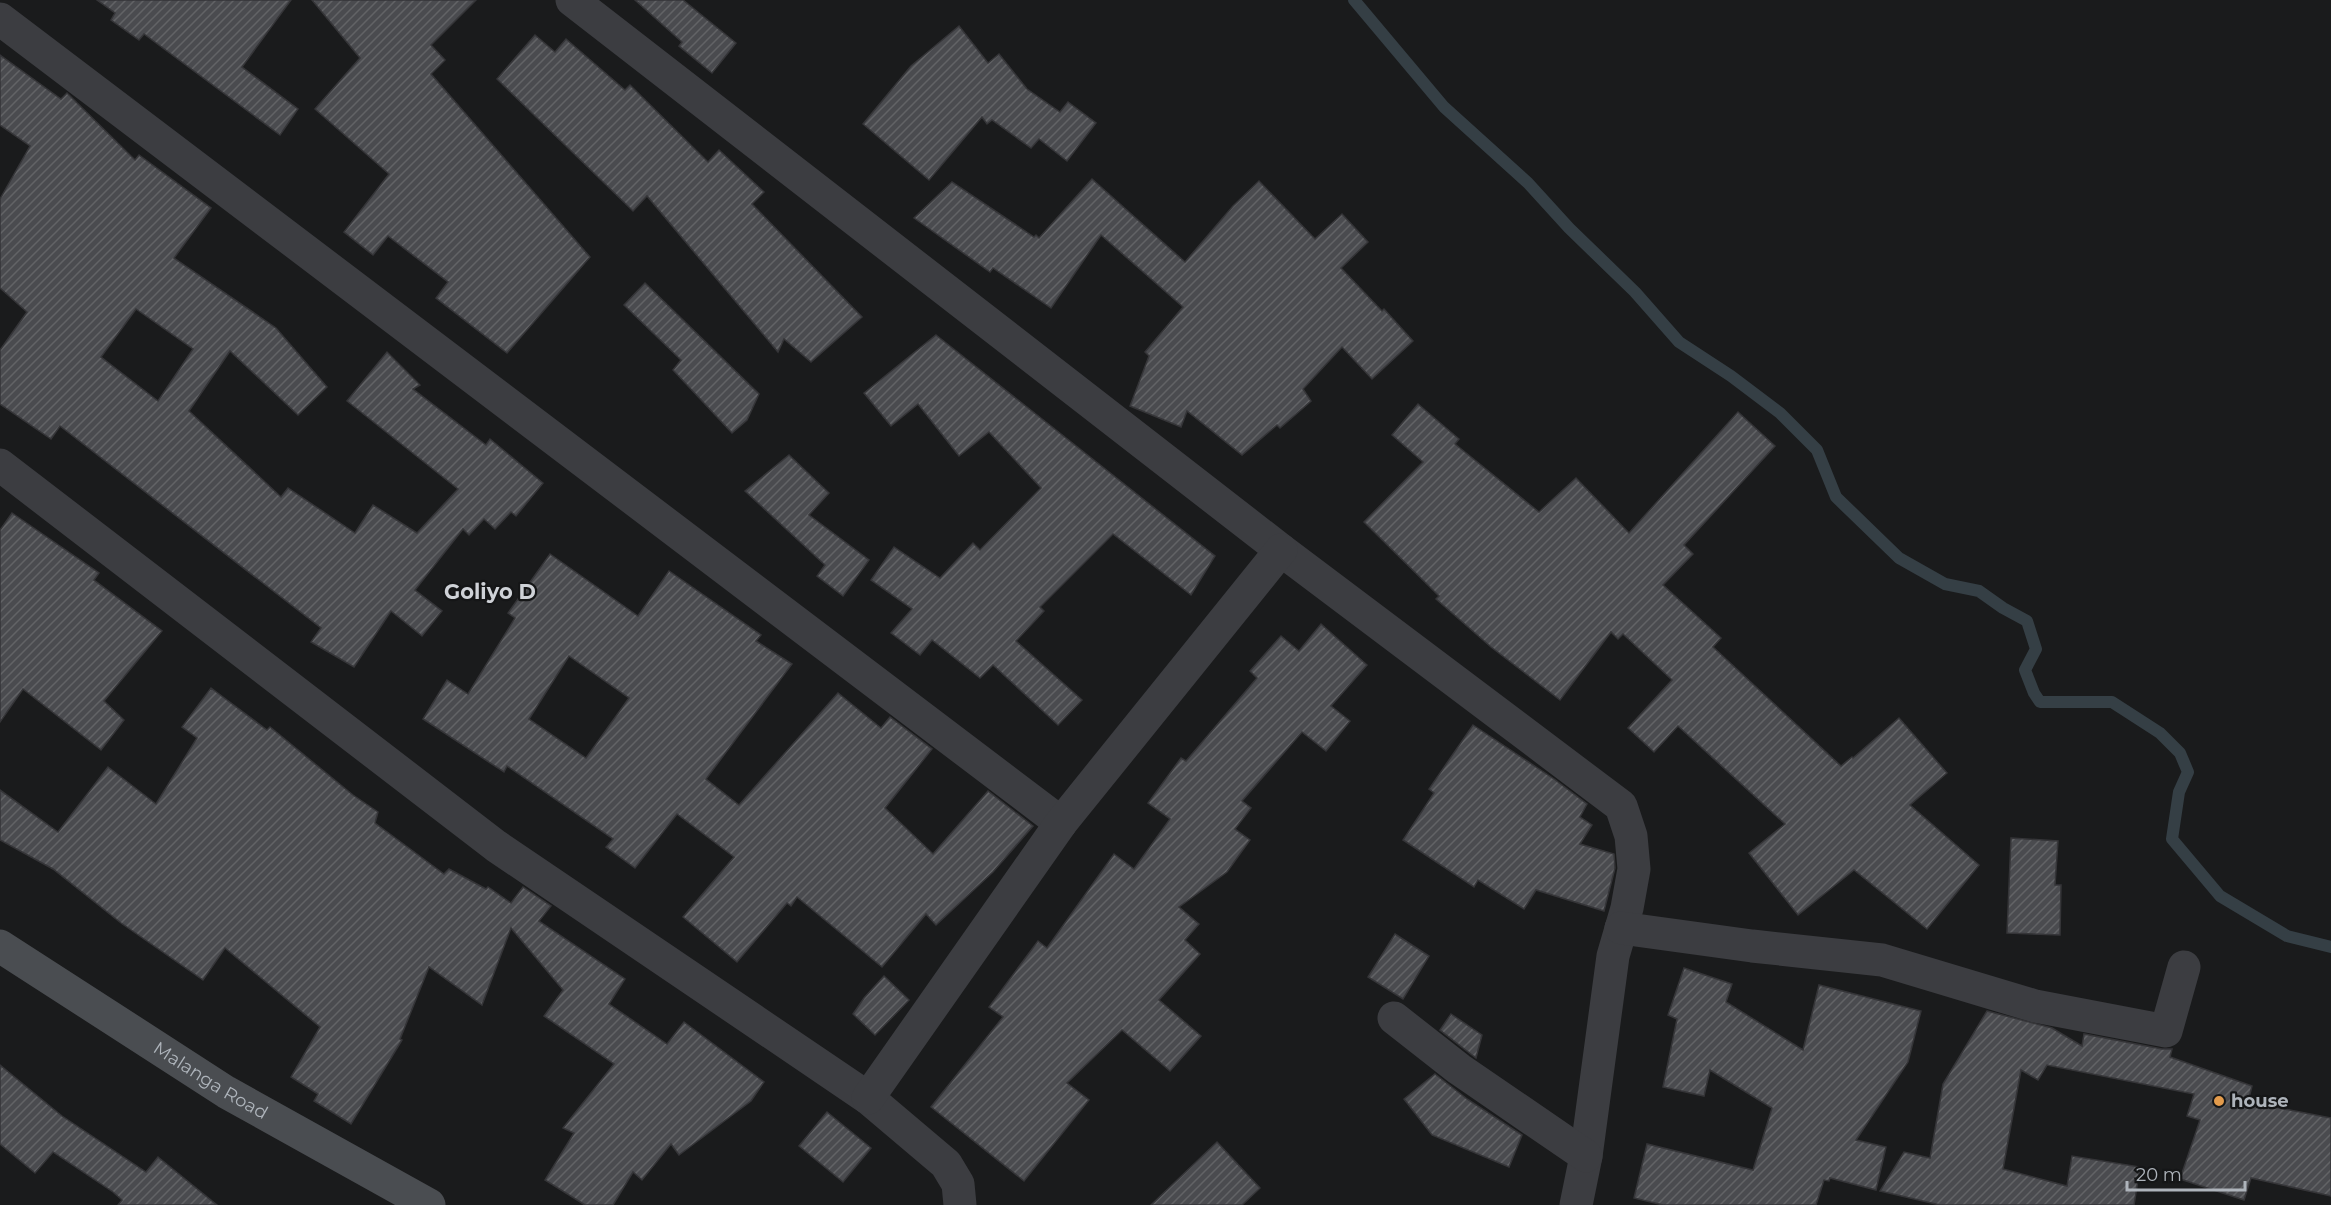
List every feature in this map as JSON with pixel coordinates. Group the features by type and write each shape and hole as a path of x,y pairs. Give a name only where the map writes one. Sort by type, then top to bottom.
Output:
{"street":[{"path":"572,0 1281,550 1621,806 1631,836 1634,869 1621,928 1612,956 1586,1156 1576,1205"},
{"path":"0,19 1061,823"},
{"path":"0,465 496,846 868,1098 946,1164 958,1184 960,1205"},
{"path":"868,1098 1061,823 1281,550"},
{"path":"1621,928 1752,946 1882,960 2035,1006 2166,1031 2184,967"},
{"name":"Malanga Road","path":"0,946 225,1092 429,1205"},
{"path":"1394,1018 1459,1069 1586,1156"}],"building":[{"path":"97,0 291,0 242,67 298,109 280,135 144,34 139,40 111,20 115,13"},
{"path":"312,0 476,0 431,45 445,60 431,74 590,257 507,353 436,298 448,282 388,236 373,255 344,232 389,174 315,109 360,58"},
{"path":"635,0 683,0 736,43 712,73 679,46 682,42"},
{"path":"959,26 988,63 999,54 1027,89 1060,112 1068,102 1096,123 1067,161 1039,139 1031,148 992,120 987,124 982,117 929,180 863,124 911,66"},
{"path":"535,35 555,52 566,39 625,90 630,85 708,162 719,150 764,192 752,204 862,317 811,362 784,339 778,352 647,196 633,211 497,79"},
{"path":"0,55 61,99 67,93 135,160 139,155 211,208 174,258 276,328 327,387 298,415 230,351 189,411 281,497 288,488 355,533 373,505 417,533 458,489 347,401 387,352 420,385 413,389 486,445 490,439 543,483 516,516 511,512 495,529 484,519 469,535 463,529 415,590 442,611 422,636 391,611 354,667 311,642 321,628 60,426 51,439 0,404 0,350 27,312 0,288 0,199 30,146 0,125","holes":["136,309 193,349 158,401 101,357"]},
{"path":"1092,179 1185,262 1233,206 1259,181 1315,239 1342,214 1368,242 1341,268 1382,311 1384,309 1413,341 1372,379 1342,347 1303,389 1311,401 1280,428 1277,425 1242,455 1187,411 1181,427 1130,406 1149,356 1145,352 1183,307 1101,235 1051,308 993,268 990,272 914,218 952,182 1034,237 1036,235 1039,238"},
{"path":"645,283 759,394 747,420 732,433 673,370 681,360 624,305"},
{"path":"936,335 1215,556 1191,595 1113,534 1040,607 1044,611 1016,641 1082,700 1058,725 993,665 980,678 932,640 920,655 891,633 912,609 871,580 894,547 940,578 973,543 980,550 1041,488 989,432 959,456 918,404 891,426 864,393"},
{"path":"1418,404 1459,439 1455,444 1539,512 1576,478 1629,533 1738,412 1775,446 1684,545 1693,554 1663,585 1721,638 1713,647 1841,766 1899,718 1947,773 1910,805 1979,865 1927,929 1854,870 1798,915 1749,853 1785,824 1678,726 1654,752 1628,728 1672,680 1623,634 1618,639 1611,632 1560,700 1491,647 1436,599 1439,596 1364,522 1423,462 1392,435"},
{"path":"789,455 829,493 809,515 869,560 843,596 817,576 825,565 745,491"},
{"path":"12,513 99,573 94,580 162,631 104,701 124,720 101,750 23,689 0,722 0,530"},
{"path":"550,554 638,616 669,571 761,635 756,641 792,664 706,779 739,805 838,693 881,728 890,717 932,749 885,808 933,854 988,791 1033,826 993,872 936,925 926,914 882,967 797,897 791,906 787,903 737,962 683,917 734,857 677,814 635,868 606,847 613,839 507,766 504,772 423,719 447,680 468,694 515,618 508,613","holes":["569,656 629,698 586,758 529,719"]},
{"path":"1321,624 1367,665 1331,706 1350,721 1326,751 1302,732 1242,801 1251,808 1235,829 1250,840 1227,872 1179,907 1199,924 1185,940 1200,954 1159,1000 1201,1036 1170,1071 1122,1030 1067,1083 1089,1100 1024,1181 931,1107 1003,1017 989,1007 1038,941 1047,948 1114,854 1134,869 1170,819 1148,803 1181,758 1186,761 1257,678 1250,671 1281,636 1299,651"},
{"path":"211,688 267,730 270,727 353,795 378,812 375,823 444,874 449,869 486,889 488,887 511,903 523,887 551,906 539,921 625,979 609,1004 667,1044 684,1022 764,1082 751,1101 679,1155 671,1144 642,1180 633,1172 613,1205 585,1205 545,1180 574,1133 563,1128 614,1064 544,1016 563,990 511,928 482,1005 429,967 400,1039 402,1040 351,1124 314,1101 318,1094 291,1077 320,1027 225,948 203,980 121,923 53,869 0,840 0,790 58,832 108,767 156,804 197,738 182,727"},
{"path":"1473,725 1587,804 1580,817 1592,825 1580,844 1614,854 1615,868 1604,911 1536,890 1524,909 1478,880 1474,887 1403,840 1434,793 1429,789"},
{"path":"2011,838 2058,841 2055,885 2061,885 2060,935 2007,933"},
{"path":"1395,934 1429,956 1403,999 1368,977"},
{"path":"1684,968 1732,984 1726,1002 1803,1050 1819,985 1921,1011 1908,1062 1856,1140 1886,1147 1876,1190 1830,1178 1829,1181 1824,1180 1816,1205 1663,1205 1634,1198 1647,1144 1753,1170 1772,1108 1710,1070 1704,1096 1663,1087 1677,1019 1668,1015"},
{"path":"884,976 909,1000 875,1035 853,1014"},
{"path":"1987,1011 2052,1028 2082,1046 2084,1034 2172,1049 2170,1057 2252,1086 2248,1102 2331,1118 2331,1196 2251,1178 2244,1200 2180,1179 2200,1120 2187,1116 2194,1094 2047,1065 2038,1080 2021,1070 2003,1169 2067,1186 2072,1156 2140,1167 2134,1205 1940,1205 1880,1191 1904,1152 1930,1158 1943,1084"},
{"path":"1451,1014 1482,1035 1476,1058 1440,1030"},
{"path":"0,1065 62,1116 146,1172 158,1157 217,1205 118,1205 122,1200 113,1192 53,1152 35,1173 0,1144"},
{"path":"1435,1074 1467,1099 1522,1135 1509,1167 1432,1135 1404,1099"},
{"path":"827,1112 871,1148 843,1182 799,1146"},
{"path":"1217,1142 1260,1188 1242,1205 1151,1205"}],"waterway":[{"path":"1354,0 1444,107 1528,183 1569,228 1635,292 1679,342 1731,376 1780,413 1817,450 1836,497 1899,558 1945,584 1979,591 2027,621 2036,649 2025,670 2040,702 2112,702 2160,733 2180,753 2188,772 2179,792 2172,839 2220,896 2287,936 2331,947"}],"place":[{"name":"house","path":"2219,1101"}],"district":[{"name":"Goliyo D","path":"490,592"}]}
